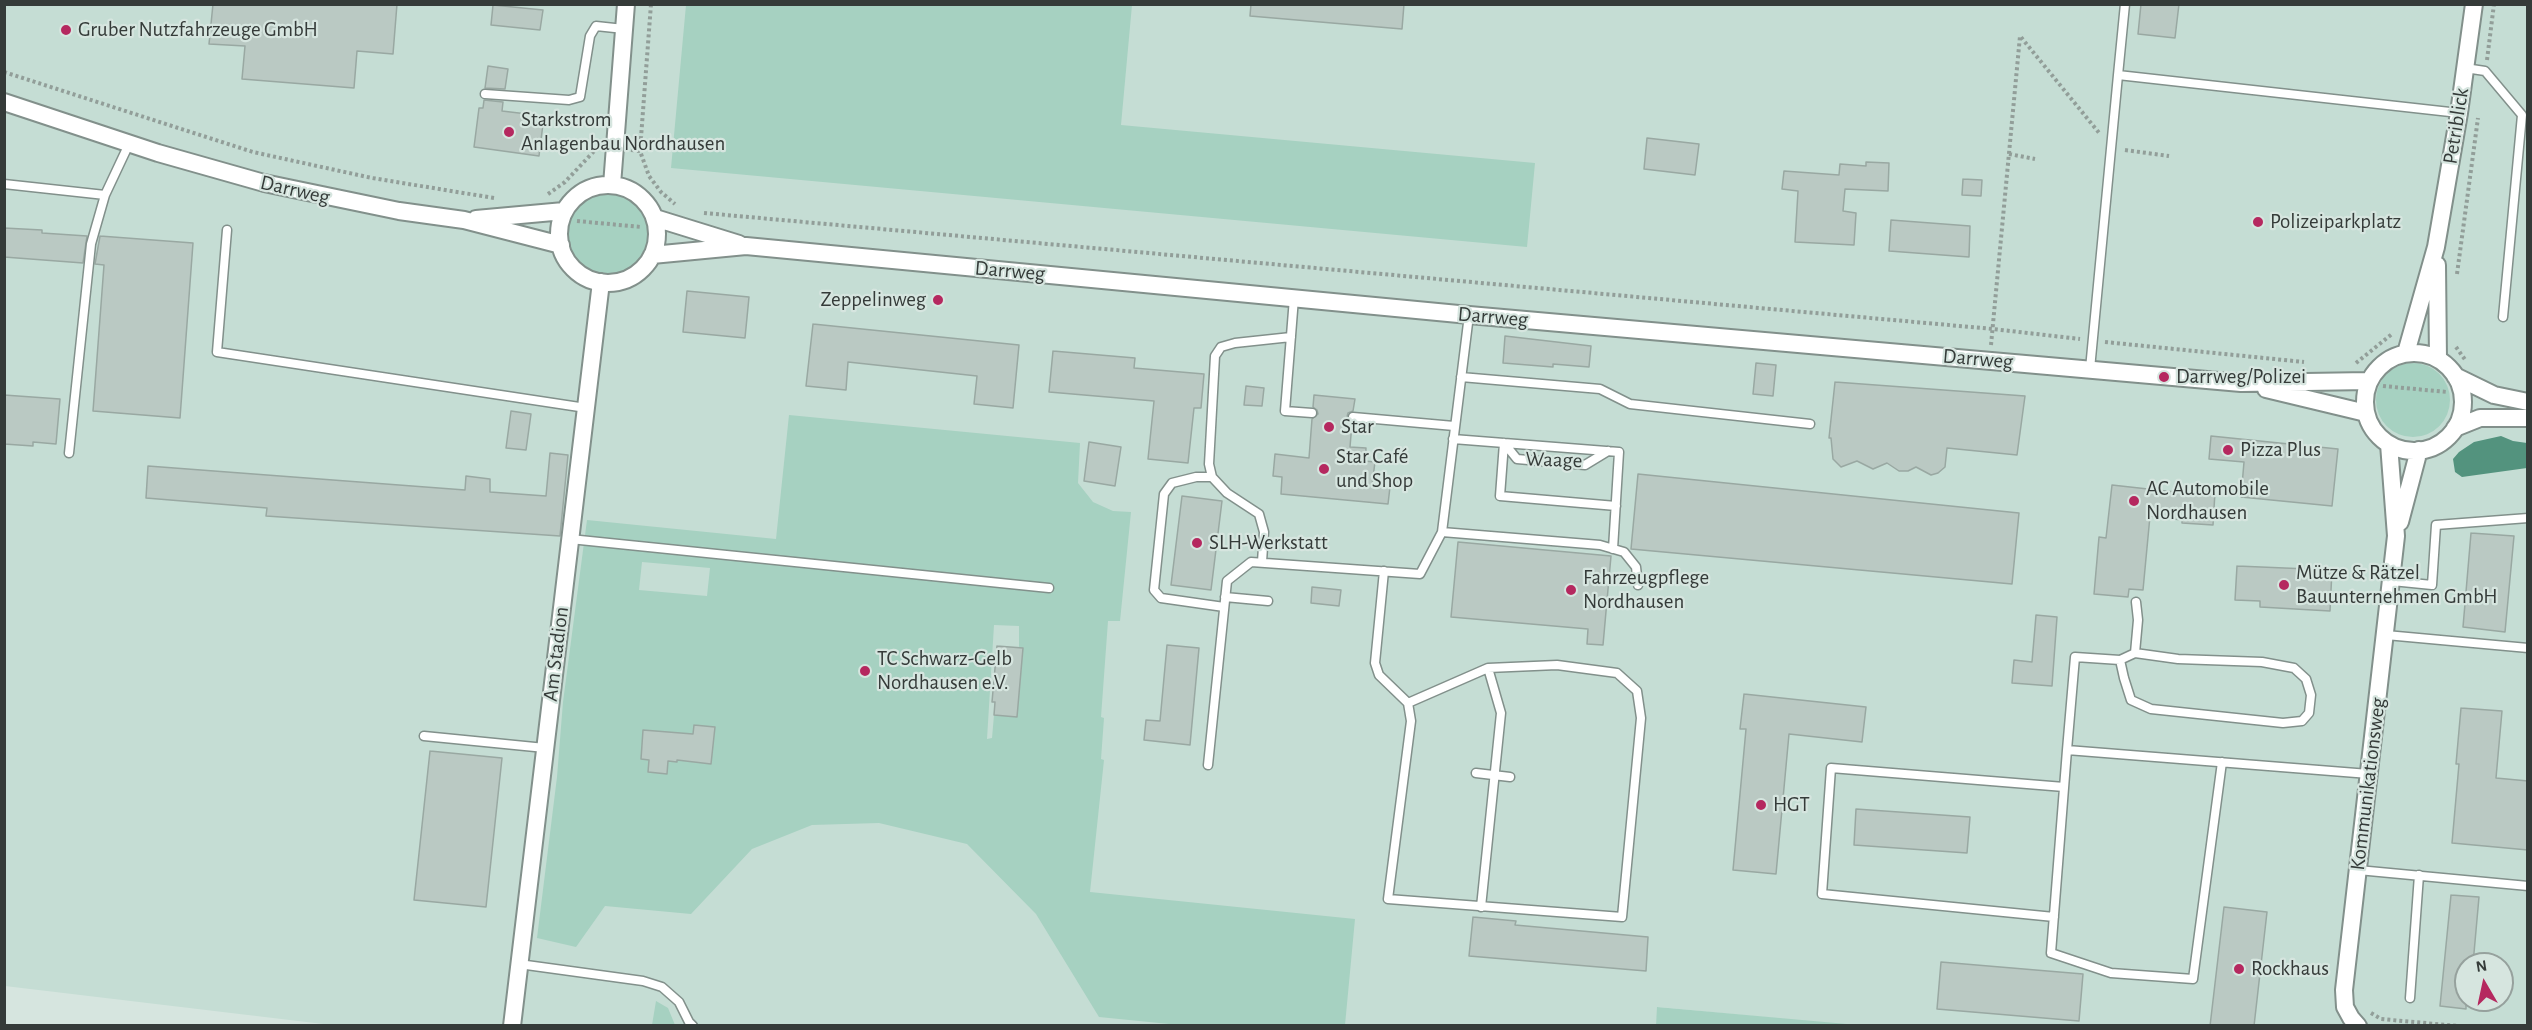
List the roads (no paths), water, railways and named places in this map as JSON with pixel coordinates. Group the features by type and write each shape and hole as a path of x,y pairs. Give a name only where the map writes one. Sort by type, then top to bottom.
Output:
{"street":[{"path":"612,185 626,4"},
{"name":"Petriblick","path":"2406,353 2436,246 2459,113 2474,4"},
{"name":"Darrweg","path":"4,102 129,144 264,183 336,200 464,220 561,245"},
{"path":"612,185 626,188 639,195 648,205 656,223 657,243 643,268 631,277 616,282 601,282 587,278 575,270 567,259 559,234 563,215 582,193 597,186 612,185"},
{"name":"Darrweg","path":"464,220 563,215"},
{"name":"Darrweg","path":"656,223 746,246 1469,315 2241,383 2368,383"},
{"name":"Darrweg","path":"652,255 746,246"},
{"name":"Petriblick","path":"2436,246 2438,359"},
{"name":"Am Stadion","path":"512,1026 601,282"},
{"path":"2528,402 2494,395 2455,376 2438,359 2424,354 2406,353 2385,362 2368,383 2365,400 2366,413 2379,436 2389,444 2403,449 2419,450 2439,443 2455,428 2480,418 2528,418"},
{"path":"2455,376 2462,393 2463,405 2455,428"},
{"name":"Darrweg","path":"2241,383 2366,413"},
{"name":"Kommunikationsweg","path":"2349,1023 2344,990 2396,536 2389,444"},
{"name":"Kommunikationsweg","path":"2396,536 2419,450"}],"lane":[{"path":"2090,369 2125,4"},
{"path":"485,94 569,100 580,97 590,36 596,26 624,29"},
{"path":"2465,68 2485,71 2522,115 2503,317"},
{"path":"2118,75 2459,113"},
{"path":"69,453 91,244 105,195 129,144"},
{"path":"4,184 105,195"},
{"path":"227,230 217,352 586,408"},
{"path":"1294,297 1285,411 1312,413"},
{"path":"1208,765 1227,581 1251,562 1420,574 1442,532 1469,315"},
{"path":"1262,562 1264,532 1258,514 1227,493 1212,477 1209,464 1215,356 1221,347 1235,343 1291,337"},
{"path":"1461,377 1600,389 1630,404 1810,424"},
{"path":"1353,417 1454,426"},
{"path":"1453,439 1620,452 1613,549"},
{"path":"1504,443 1500,496 1616,506"},
{"name":"Waage","path":"1504,443 1517,459 1585,465 1608,451"},
{"path":"1212,477 1196,477 1172,483 1164,494 1154,590 1161,598 1224,607"},
{"path":"2392,581 2432,585 2436,525 2528,518"},
{"path":"1442,532 1600,545 1624,552 1636,567 1638,585"},
{"path":"570,540 1049,588"},
{"path":"1384,571 1375,663 1379,675 1408,703 1411,721 1388,899 1622,917 1641,718 1637,691 1617,673 1557,665 1488,668 1408,703"},
{"path":"1225,597 1268,601"},
{"path":"2135,653 2138,621 2136,602"},
{"path":"2386,635 2528,648"},
{"path":"2120,660 2131,700 2151,709 2283,723 2302,721 2309,713 2311,695 2306,679 2294,668 2262,662 2178,659 2135,653 2120,660 2075,657 2051,953 2111,973 2193,979 2222,762"},
{"path":"1481,907 1501,713 1488,668"},
{"path":"424,736 545,748"},
{"path":"2067,750 2370,774"},
{"path":"2054,917 1822,894 1830,780 1831,768 2064,787"},
{"path":"1476,773 1510,777"},
{"path":"2358,870 2528,886"},
{"path":"2410,998 2419,875"},
{"path":"519,964 643,981 662,987 679,1002 690,1024"}],"place":[{"name":"Gruber Nutzfahrzeuge GmbH","path":"66,30"},
{"name":"Starkstrom Anlagenbau Nordhausen","path":"509,132"},
{"name":"Polizeiparkplatz","path":"2258,222"},
{"name":"Zeppelinweg","path":"938,300"},
{"name":"Darrweg/Polizei","path":"2164,377"},
{"name":"Star","path":"1329,427"},
{"name":"Pizza Plus","path":"2228,450"},
{"name":"Star Café und Shop","path":"1324,469"},
{"name":"AC Automobile Nordhausen","path":"2134,501"},
{"name":"SLH-Werkstatt","path":"1197,543"},
{"name":"Mütze & Rätzel Bauunternehmen GmbH","path":"2284,585"},
{"name":"Fahrzeugpflege Nordhausen","path":"1571,590"},
{"name":"TC Schwarz-Gelb Nordhausen e.V.","path":"865,671"},
{"name":"HGT","path":"1761,805"},
{"name":"Rockhaus","path":"2239,969"}]}
